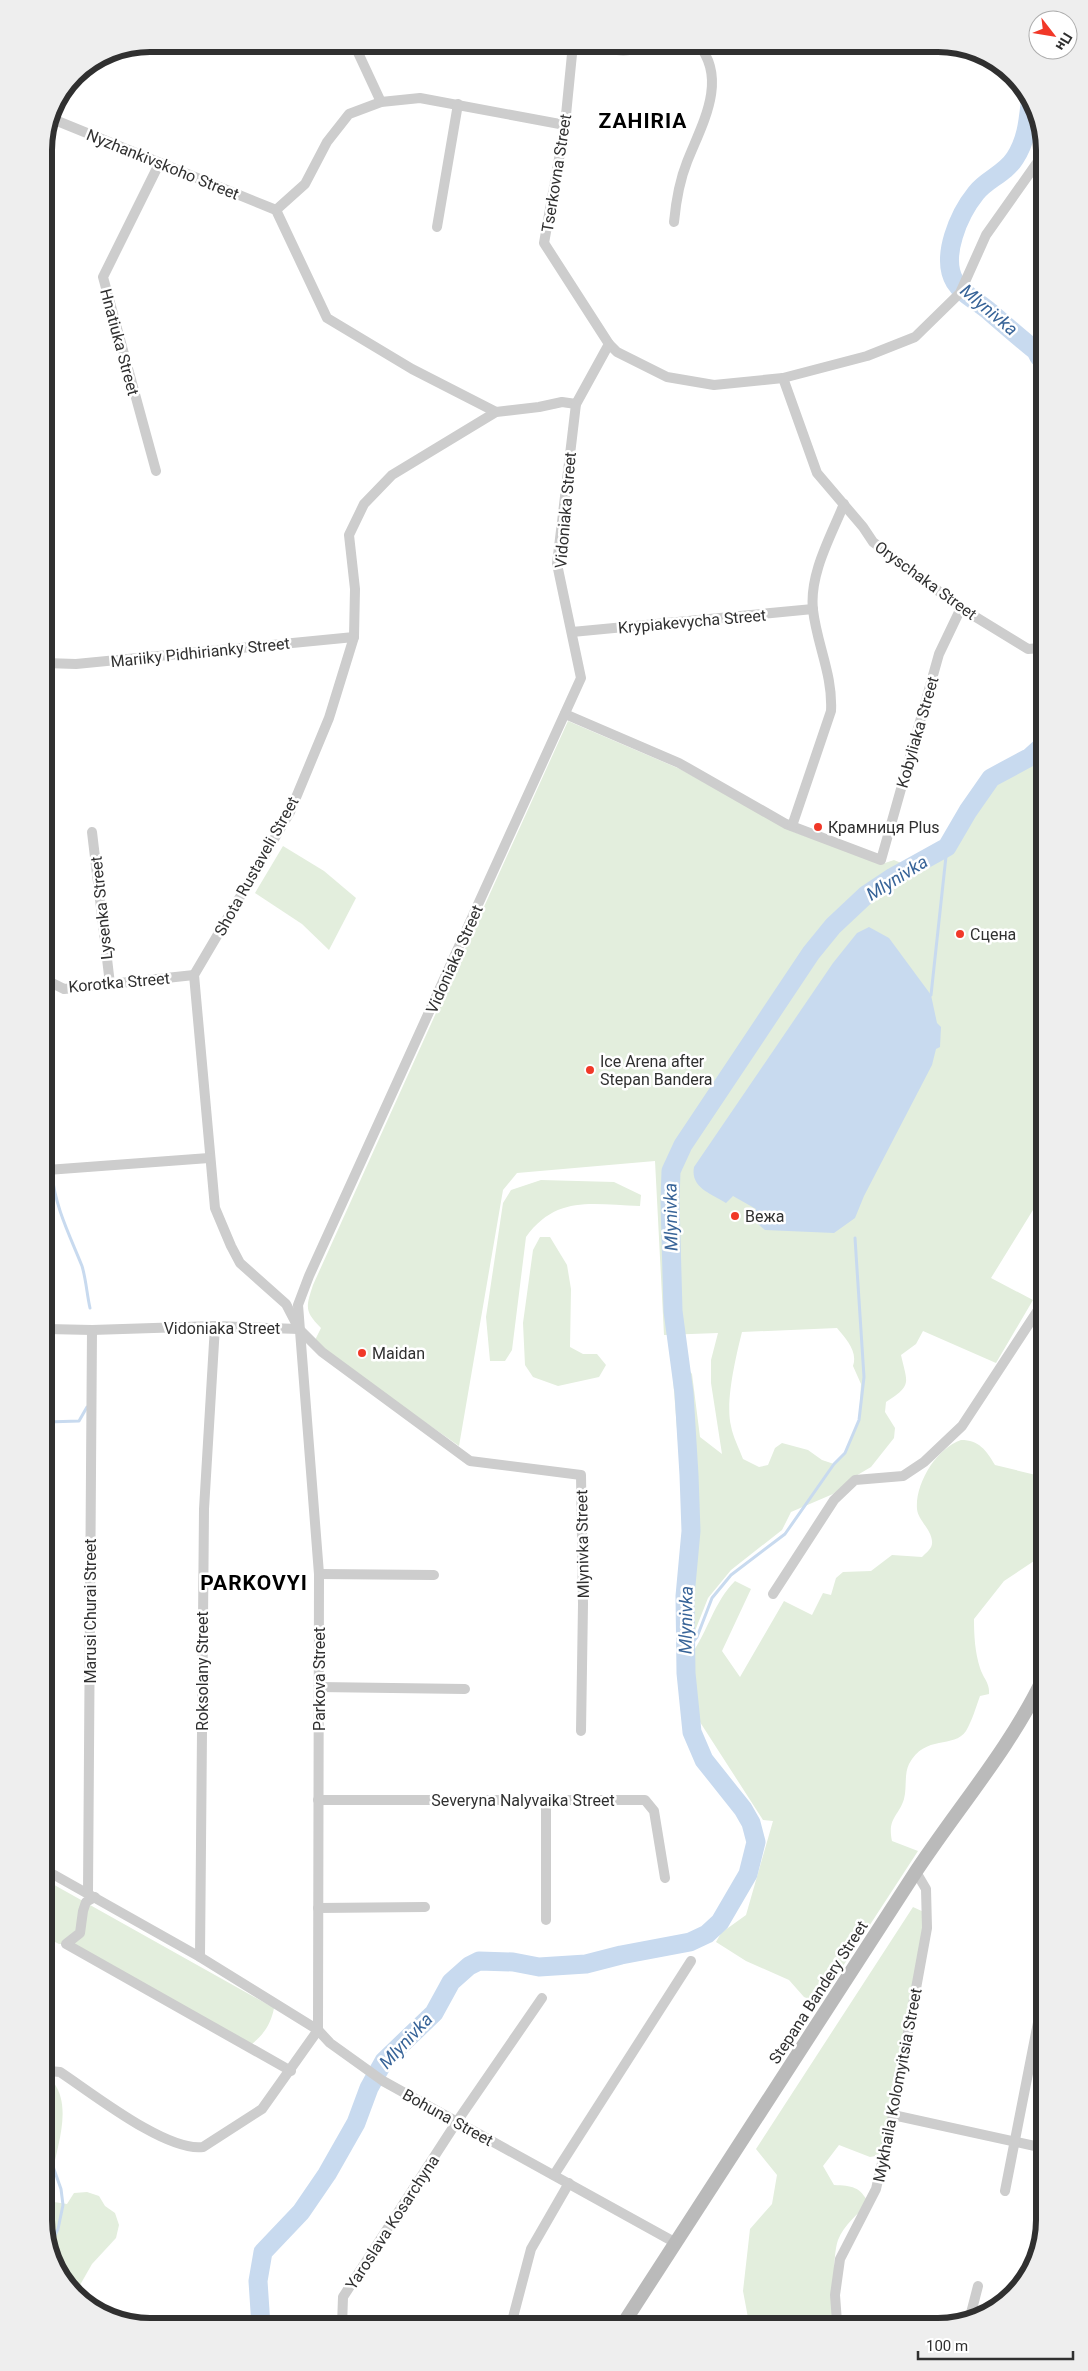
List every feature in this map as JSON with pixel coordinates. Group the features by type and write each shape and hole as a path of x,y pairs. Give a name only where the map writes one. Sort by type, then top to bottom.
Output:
{"main road":[{"name":"Stepana Bandery Street","path":"627,2318 916,1872 1006,1744 1036,1694"}],"street":[{"path":"358,53 381,102"},
{"name":"Tserkovna Street","path":"572,53 565,126 544,243 609,344"},
{"path":"674,222 676,193 703,126 713,80 711,65 705,53"},
{"path":"496,412 412,369 327,318 276,210 305,184 327,142 349,114 381,102 420,98 565,126"},
{"path":"437,227 458,104"},
{"name":"Nyzhankivskoho Street","path":"57,121 276,210"},
{"name":"Hnatiuka Street","path":"156,471 103,277 159,164"},
{"path":"609,344 617,352 667,377 714,385 783,378 867,356 915,337 960,293 986,235 1036,164"},
{"name":"Vidoniaka Street","path":"52,1329 92,1330 215,1326 299,1329 298,1305 309,1276 581,678 556,564 576,404 609,344"},
{"name":"Oryschaka Street","path":"783,378 817,473 873,542 961,608 1028,649 1036,648"},
{"name":"Shota Rustaveli Street","path":"194,975 290,812 329,718 354,637 355,589 349,535 364,504 392,475 496,412 562,402 576,404"},
{"path":"565,714 679,763 792,826 830,711 832,692 812,609 814,587 821,561 844,504"},
{"name":"Kobyliaka Street","path":"792,826 881,860 939,654 961,608"},
{"name":"Krypiakevycha Street","path":"572,632 812,609"},
{"name":"Mariiky Pidhirianky Street","path":"53,663 76,664 354,637"},
{"name":"Lysenka Street","path":"92,832 110,984"},
{"path":"194,975 215,1208 230,1246 240,1263 286,1304 299,1329"},
{"name":"Korotka Street","path":"53,983 64,989 194,975"},
{"path":"53,1170 210,1158"},
{"path":"773,1594 834,1500 855,1480 903,1476 924,1462 957,1431 1036,1313"},
{"name":"Roksolany Street","path":"200,1957 204,1509 215,1326"},
{"name":"Parkova Street","path":"299,1329 319,1574 318,2030"},
{"name":"Mlynivka Street","path":"299,1329 322,1352 470,1461 580,1475 583,1604 581,1731"},
{"name":"Marusi Churai Street","path":"91,1895 92,1330"},
{"path":"319,1574 434,1575"},
{"path":"319,1687 465,1690"},
{"name":"Severyna Nalyvaika Street","path":"318,1800 644,1800 654,1811 665,1878"},
{"path":"546,1801 546,1920"},
{"name":"Mykhaila Kolomyitsia Street","path":"837,2318 835,2295 840,2259 876,2189 894,2115 927,1928 926,1889 916,1872"},
{"name":"Bohuna Street","path":"52,1874 200,1957 318,2030 330,2043 366,2071 456,2123 676,2243"},
{"path":"91,1895 83,1911 80,1933 66,1944 290,2071"},
{"path":"318,1908 425,1907"},
{"path":"554,2175 691,1962"},
{"name":"Yaroslava Kosarchyna","path":"342,2318 343,2297 456,2123 542,1998"},
{"path":"52,2071 60,2072 149,2130 193,2148 203,2147 262,2109 318,2030"},
{"path":"1005,2191 1036,2033"},
{"path":"894,2115 1036,2146"},
{"path":"513,2318 531,2249 569,2183"},
{"path":"972,2312 978,2286"}],"green space":[{"path":"568,721 680,769 794,832 882,864 894,860 906,865 958,839 994,783 1036,757 1036,1205 991,1278 1033,1300 996,1363 923,1331 916,1344 901,1355 906,1378 904,1387 886,1402 885,1412 895,1428 894,1438 871,1467 854,1477 833,1494 791,1512 782,1530 731,1570 708,1598 693,1636 690,1638 689,1594 697,1540 685,1530 672,1366 686,1366 692,1374 700,1437 722,1454 711,1383 711,1360 718,1333 664,1335 655,1161 517,1173 503,1190 459,1446 325,1352 315,1340 321,1328 309,1313 309,1299 313,1285","holes":["837,1328 853,1350 853,1366 861,1384 859,1420 845,1453 834,1464 822,1460 808,1450 782,1443 775,1448 768,1465 759,1467 743,1459 732,1430 729,1405 732,1379 742,1332"]},
{"path":"283,846 324,871 356,898 329,950 302,924 255,893"},
{"path":"541,1180 614,1182 641,1195 640,1206 577,1205 550,1214 538,1223 526,1237 512,1350 505,1361 490,1361 486,1317 503,1203 511,1190"},
{"path":"540,1237 550,1237 567,1265 571,1289 570,1347 583,1354 597,1354 606,1365 599,1377 558,1386 533,1377 525,1365 523,1323 533,1250"},
{"path":"961,1440 973,1442 981,1447 995,1465 1036,1475 1034,1506 1036,1508 1036,1560 1004,1581 974,1619 977,1656 989,1694 980,1696 968,1727 961,1736 954,1740 931,1745 923,1749 909,1764 904,1799 892,1822 891,1833 892,1841 918,1851 821,2000 814,2001 804,1997 789,1980 746,1961 716,1942 721,1933 746,1915 773,1821 763,1820 698,1719 691,1655 716,1607 735,1581 751,1589 722,1651 740,1677 784,1601 812,1615 823,1593 831,1595 836,1578 843,1572 871,1571 892,1555 922,1557 931,1548 932,1541 918,1513 917,1499 929,1468 936,1458 952,1444"},
{"path":"52,1884 274,2008 271,2019 260,2036 252,2044 66,1944 59,1944 52,1941"},
{"path":"913,1907 926,1913 882,2155 870,2157 839,2145 823,2166 834,2185 859,2190 869,2204 847,2225 838,2240 834,2268 835,2318 748,2318 743,2291 750,2229 772,2204 777,2175 756,2149"},
{"path":"52,2083 54,2083 59,2093 63,2115 60,2140 52,2175"},
{"path":"52,2185 54,2202 67,2204 74,2193 87,2192 99,2196 105,2206 115,2213 119,2225 116,2238 92,2264 79,2287 69,2275 56,2246 52,2220"}],"water":[{"path":"869,927 889,938 931,995 937,1023 941,1027 940,1047 936,1049 932,1065 864,1196 855,1218 834,1233 765,1230 751,1218 756,1209 733,1196 726,1203 703,1190 695,1180 694,1167 833,963 857,933"}],"waterway":[{"name":"Mlynivka","path":"1028,115 1022,145 1011,164 980,188 963,212 954,236 950,260 951,272 958,287 986,308 1036,351"},
{"name":"Mlynivka","path":"260,2318 258,2281 263,2252 301,2212 327,2174 356,2123 369,2088 384,2061 434,2013 451,1982 469,1966 479,1961 513,1962 539,1967 586,1964 621,1955 690,1942 707,1934 720,1922 748,1874 756,1842 751,1823 743,1809 704,1760 692,1732 686,1673 685,1596 691,1531 689,1475 684,1393 673,1311 671,1171 683,1145 811,953 833,926 866,895 893,877 947,847 968,811 991,778 1030,757 1036,752"},
{"path":"931,995 947,847"},
{"path":"53,1177 56,1198 85,1276 90,1308"},
{"path":"685,1652 697,1637 712,1598 731,1575 785,1534 834,1464 845,1453 859,1420 864,1377 855,1238"},
{"path":"52,1422 79,1421 87,1407"},
{"path":"52,2164 61,2189 63,2205 58,2229 54,2237"}],"place":[{"name":"Крамниця Plus","path":"818,827"},
{"name":"Сцена","path":"960,934"},
{"name":"Ice Arena after Stepan Bandera","path":"590,1070"},
{"name":"Вежа","path":"735,1216"},
{"name":"Maidan","path":"362,1353"}],"district":[{"name":"ZAHIRIA","path":"643,121"},
{"name":"PARKOVYI","path":"254,1583"}]}
